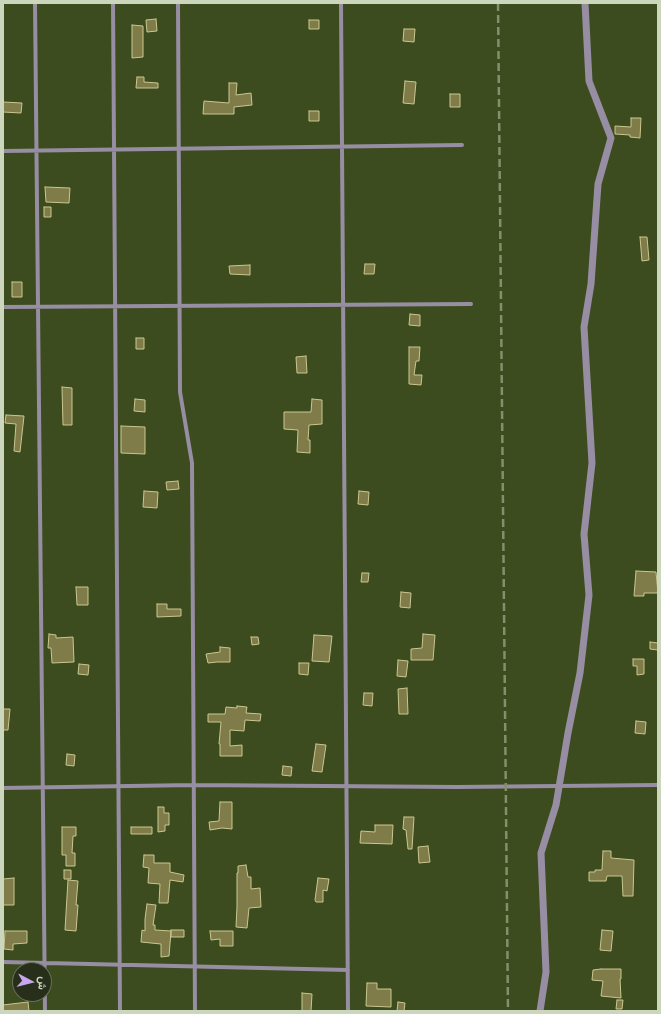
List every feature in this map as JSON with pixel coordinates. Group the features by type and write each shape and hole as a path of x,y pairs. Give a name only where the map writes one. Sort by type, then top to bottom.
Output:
{"street":[{"path":"35,3 44,962"},
{"path":"113,3 120,1011"},
{"path":"178,3 180,392 192,463 195,1011"},
{"path":"341,3 348,1011"},
{"path":"540,1011 546,972 541,853 556,805 568,732 580,673 589,595 584,534 592,463 584,327 591,284 598,184 611,138 589,81 584,3"},
{"path":"3,151 462,145"},
{"path":"3,307 471,304"},
{"path":"3,788 119,786 457,787 658,785"},
{"path":"52,962 348,970"}],"building":[{"path":"156,19 157,31 147,32 146,20"},
{"path":"309,20 319,20 319,29 309,29"},
{"path":"132,25 143,26 143,57 132,58"},
{"path":"404,29 415,29 414,42 403,41"},
{"path":"137,77 144,77 144,82 158,83 158,88 136,88"},
{"path":"405,81 416,82 414,104 403,103"},
{"path":"229,83 237,83 236,95 251,93 252,105 234,107 234,114 203,114 204,101 229,103"},
{"path":"450,94 460,94 460,107 450,107"},
{"path":"3,102 22,103 21,113 3,112"},
{"path":"309,111 319,111 319,121 309,121"},
{"path":"631,118 641,118 640,138 630,137 630,135 615,134 615,126 631,127"},
{"path":"45,187 70,188 69,203 46,202"},
{"path":"44,207 51,207 51,217 44,217"},
{"path":"640,237 647,237 649,260 642,261"},
{"path":"365,264 375,264 374,274 364,274"},
{"path":"250,265 250,275 230,274 229,266"},
{"path":"12,282 22,282 22,297 12,297"},
{"path":"410,314 420,315 420,326 409,325"},
{"path":"136,338 144,338 144,349 136,349"},
{"path":"409,347 420,347 419,361 416,361 414,375 422,375 421,385 409,384"},
{"path":"306,356 307,373 297,373 296,357"},
{"path":"62,387 72,388 72,425 63,425"},
{"path":"135,399 145,400 145,412 134,411"},
{"path":"312,399 322,400 322,424 309,425 308,440 310,440 310,453 297,452 298,430 284,429 284,412 311,412"},
{"path":"6,415 24,416 20,452 14,451 16,424 5,423"},
{"path":"121,426 145,427 145,454 121,453"},
{"path":"178,481 179,489 167,490 166,482"},
{"path":"144,491 158,492 157,508 143,507"},
{"path":"359,491 369,492 368,505 358,504"},
{"path":"636,571 656,572 658,593 644,593 644,596 634,596"},
{"path":"362,573 369,573 368,582 361,582"},
{"path":"76,587 88,587 88,605 77,605"},
{"path":"401,592 411,593 410,608 400,607"},
{"path":"157,604 167,604 167,609 181,609 181,616 157,617"},
{"path":"49,634 56,635 56,638 73,637 74,662 52,663 51,648 48,648"},
{"path":"423,634 435,635 433,660 411,660 411,649 422,648"},
{"path":"314,635 332,636 329,662 312,661"},
{"path":"251,637 258,637 259,644 252,645"},
{"path":"650,642 658,643 658,650 650,649"},
{"path":"220,647 230,648 230,662 208,663 206,654 220,652"},
{"path":"633,659 644,659 644,674 637,675 637,666 633,666"},
{"path":"398,660 408,661 406,677 397,676"},
{"path":"299,663 309,663 308,675 299,674"},
{"path":"79,664 89,665 88,675 78,674"},
{"path":"407,688 408,714 399,714 398,689"},
{"path":"364,693 373,693 372,706 363,705"},
{"path":"237,706 247,707 246,713 261,714 260,721 245,720 244,731 230,730 230,746 242,745 242,756 220,756 219,744 221,722 208,722 208,714 225,714 226,707 237,708"},
{"path":"3,709 10,709 8,730 3,730"},
{"path":"636,721 646,722 645,734 635,733"},
{"path":"316,744 326,745 322,772 312,771"},
{"path":"67,754 75,755 74,766 66,765"},
{"path":"283,766 292,767 291,776 282,775"},
{"path":"220,802 232,802 232,829 222,828 210,830 209,822 219,821"},
{"path":"158,807 164,807 164,813 169,813 169,825 165,825 165,831 158,832"},
{"path":"404,817 414,817 412,849 408,849 406,830 403,829"},
{"path":"375,825 393,825 392,844 360,843 361,831 375,832"},
{"path":"62,827 76,827 76,836 73,836 72,853 75,853 75,866 66,866 66,855 62,855"},
{"path":"131,827 152,827 152,834 131,834"},
{"path":"428,846 430,862 419,863 418,847"},
{"path":"603,851 611,851 611,858 634,860 633,896 623,896 622,876 607,876 606,881 589,881 589,872 602,870"},
{"path":"144,855 154,855 154,863 170,863 170,872 184,875 183,882 170,880 168,903 159,903 160,884 148,883 149,868 143,867"},
{"path":"246,865 248,877 251,877 251,889 260,888 261,907 249,908 247,928 236,927 238,866"},
{"path":"64,870 71,870 71,879 64,879"},
{"path":"14,878 14,905 3,905 3,879"},
{"path":"318,878 329,879 327,891 323,890 323,902 316,902 315,900"},
{"path":"68,880 78,881 76,931 65,930"},
{"path":"147,904 156,905 153,925 155,925 155,930 171,931 169,956 161,957 161,944 141,942 142,930 145,931"},
{"path":"171,930 184,930 184,937 171,937"},
{"path":"602,930 613,931 611,951 600,950"},
{"path":"5,931 27,931 27,943 13,944 13,950 4,949"},
{"path":"210,931 233,931 233,946 220,946 220,939 211,940"},
{"path":"621,969 621,998 601,996 603,981 592,980 593,970"},
{"path":"367,983 377,983 377,989 391,989 391,1007 366,1006"},
{"path":"302,993 312,994 311,1011 302,1011"},
{"path":"617,1000 623,1000 622,1009 616,1009"},
{"path":"28,1002 29,1011 3,1011 3,1005"},
{"path":"398,1002 405,1003 404,1011 397,1011"}],"railway":[{"path":"498,3 508,1011"}]}
